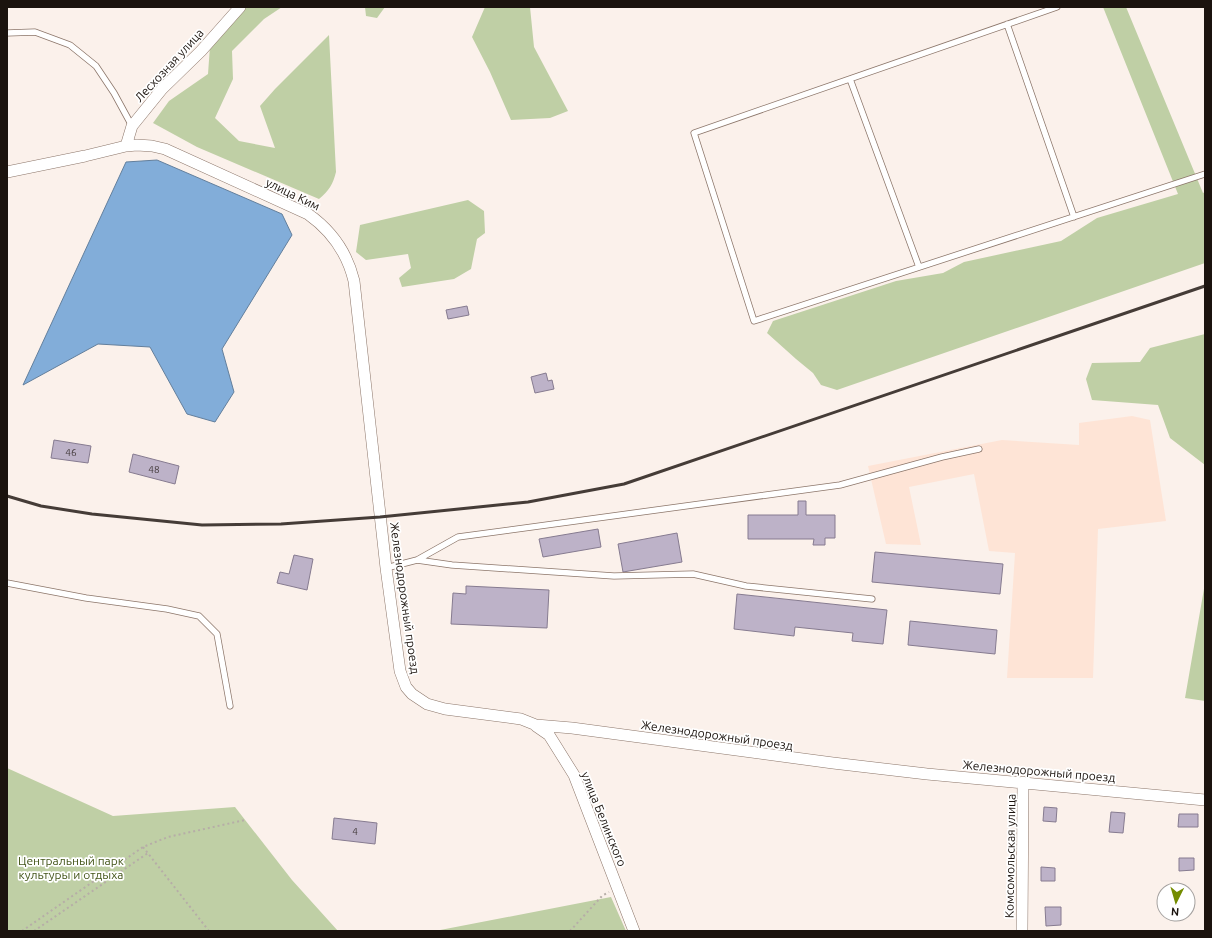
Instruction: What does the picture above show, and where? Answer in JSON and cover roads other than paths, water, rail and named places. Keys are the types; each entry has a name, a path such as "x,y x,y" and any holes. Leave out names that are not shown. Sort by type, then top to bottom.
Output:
{"street":[{"name":"Лесхозная улица","path":"126,146 132,126 162,89 201,51 240,7"},
{"name":"улица Ким","path":"7,172 126,146 144,145 165,149 301,211 320,223 339,245 351,267 354,281 380,517"},
{"name":"Железнодорожный проезд","path":"380,517 400,671 406,686 412,694 427,704 445,709 521,719 536,726 572,728 833,763 927,774 1205,800"},
{"name":"улица Белинского","path":"536,726 550,735 574,776 634,931"},
{"name":"Комсомольская улица","path":"1022,931 1024,782"}],"lane":[{"path":"1057,7 694,133 754,321 1205,174"},
{"path":"1007,24 1074,217"},
{"path":"7,33 35,32 70,45 96,66 114,93 132,126"},
{"path":"850,79 919,267"},
{"path":"386,568 417,560 458,537 840,486 934,459 978,449"},
{"path":"417,560 452,565 614,576 693,574 746,586 872,598"},
{"path":"7,583 86,598 167,609 199,616 217,634 230,706"}],"water":[{"path":"157,160 282,214 292,235 222,349 234,392 215,422 187,414 150,347 98,344 23,385 126,162"}],"railway":[{"path":"7,496 41,506 92,514 202,525 281,524 380,517 528,502 624,484 1205,286"}],"park label":[{"name":"Центральный парк культуры и отдыха","path":"71,867"}]}
